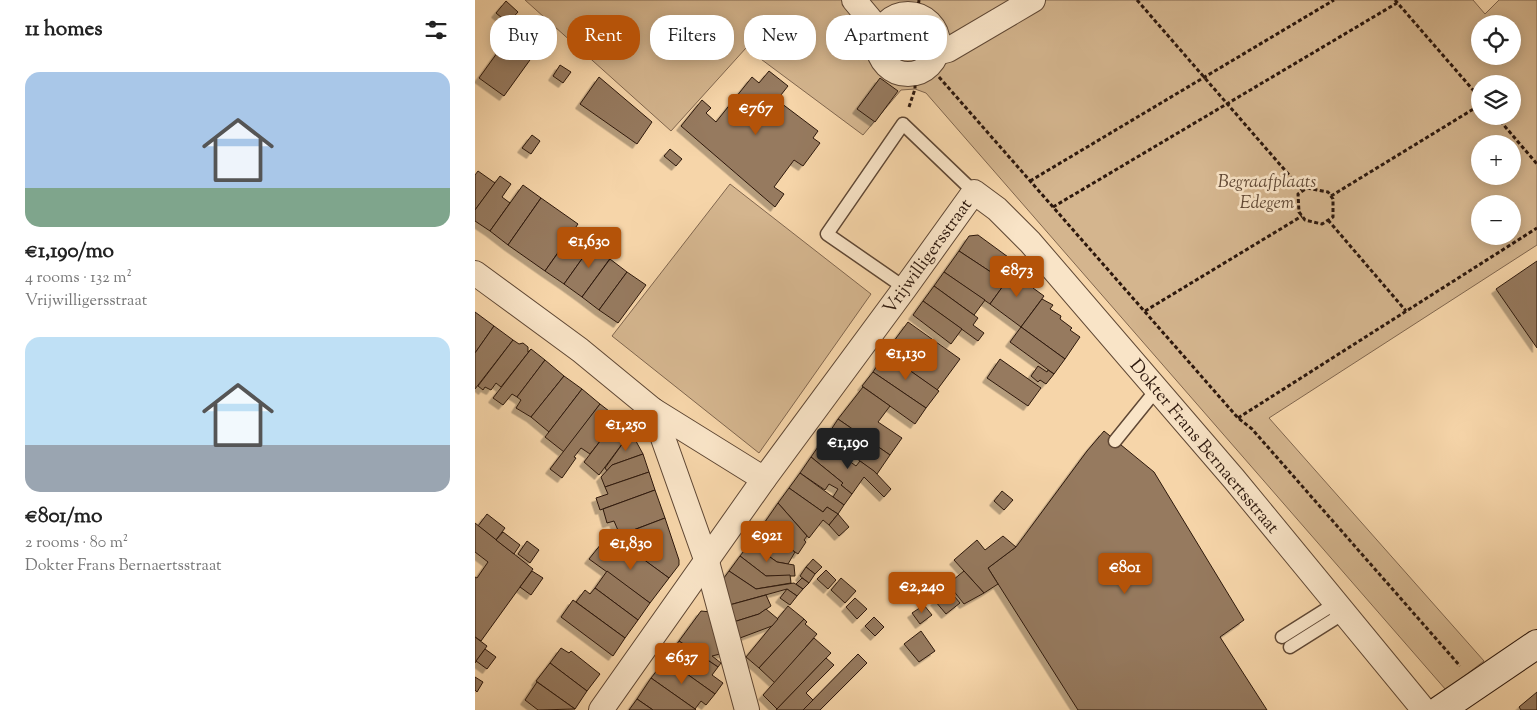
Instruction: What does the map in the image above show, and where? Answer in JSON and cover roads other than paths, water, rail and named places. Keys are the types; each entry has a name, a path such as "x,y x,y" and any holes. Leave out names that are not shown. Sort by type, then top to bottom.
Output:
{"street":[{"path":"854,0 867,15"},
{"path":"882,60 896,72 905,74 927,64 1033,0"},
{"path":"900,15 918,8 935,33 938,43 927,64"},
{"name":"Vrijwilligersstraat","path":"601,710 763,480 974,192"},
{"name":"Dokter Frans Bernaertsstraat","path":"974,192 997,209 1030,242 1234,479 1424,710"},
{"path":"475,273 580,350 653,410 763,480"},
{"path":"653,410 707,562 747,710"},
{"path":"1440,710 1537,644"}],"lane":[{"path":"905,288 827,234 903,124 974,192"},
{"path":"1115,441 1157,389"},
{"path":"1286,642 1340,608"}],"park label":[{"name":"Begraafplaats Edegem","path":"1267,191"}]}
